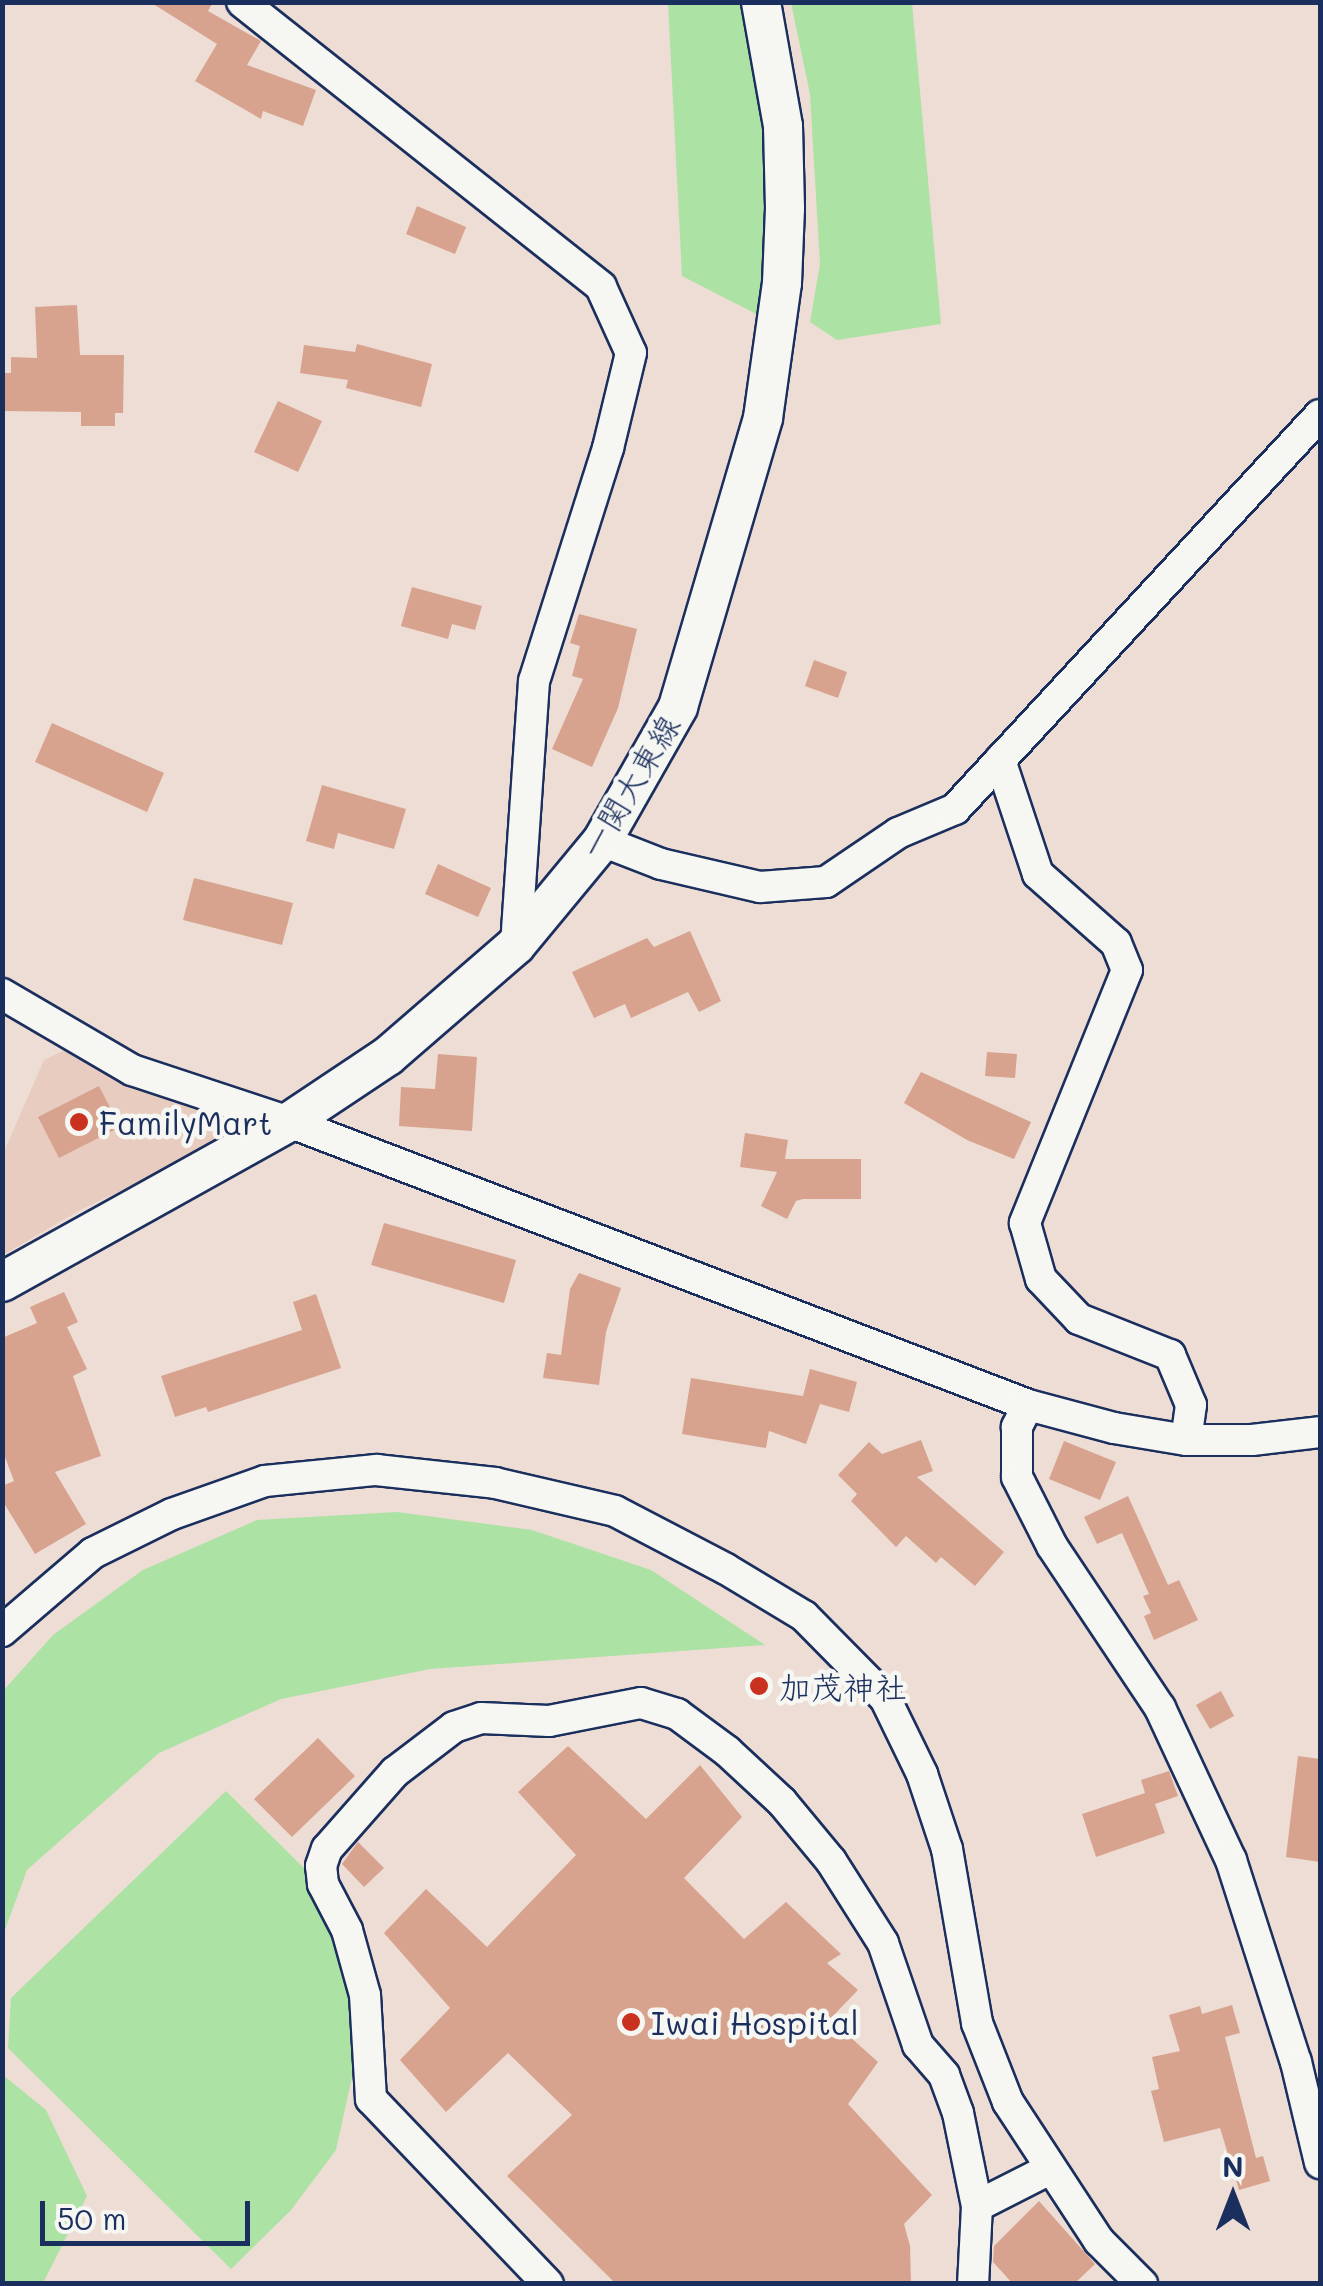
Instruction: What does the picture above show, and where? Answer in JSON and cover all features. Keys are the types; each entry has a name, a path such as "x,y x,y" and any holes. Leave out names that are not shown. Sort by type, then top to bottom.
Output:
{"main road":[{"name":"一関大東線","path":"2,1282 288,1122 388,1056 516,945 602,841 678,707 763,418 782,283 785,208 784,126 762,2"}],"street":[{"path":"242,2 601,287 631,353 608,448 534,681 516,945"},
{"path":"602,841 661,864 760,887 826,882 898,833 955,809 1320,415"},
{"path":"1000,760 1038,874 1116,943 1126,970 1024,1223 1041,1280 1079,1319 1170,1355 1191,1405 1186,1440"},
{"path":"2,994 132,1070 288,1122 1028,1405 1114,1428 1186,1440 1252,1440 1320,1432"},
{"path":"1028,1405 1017,1428 1017,1477 1052,1546 1160,1708 1231,1860 1296,2062 1320,2163"},
{"path":"2,1632 93,1553 172,1514 265,1481 376,1470 494,1483 615,1511 804,1616 885,1698 922,1774 947,1848 977,2023 1008,2102 1099,2241 1142,2284"},
{"path":"548,2284 371,2099 365,1995 346,1930 323,1884 321,1866 327,1848 395,1772 427,1744 481,1718 549,1721 625,1703 661,1708 727,1751 782,1802 831,1861 883,1943 918,2046 944,2075 958,2113 977,2206 973,2284"},
{"path":"977,2206 1050,2170"}],"shaded area":[{"path":"63,1051 215,1116 215,1146 82,1209 3,1255 3,1154 44,1060"}],"green space":[{"path":"668,3 742,3 770,92 766,319 682,276"},
{"path":"791,3 912,3 941,324 837,340 810,322 820,264 810,94"},
{"path":"397,1512 532,1530 651,1570 765,1645 430,1669 281,1699 159,1753 27,1870 3,1935 3,1691 53,1635 143,1570 257,1520"},
{"path":"226,1791 310,1874 345,1971 355,2063 336,2150 291,2210 231,2269 8,2048 11,1998"},
{"path":"3,2075 46,2110 87,2196 43,2283 3,2283"}],"building":[{"path":"150,2 213,2 208,11 261,41 247,65 316,90 303,126 263,111 261,119 195,81 217,44"},
{"path":"417,206 466,227 455,254 406,234"},
{"path":"77,305 80,355 124,355 123,413 115,413 115,426 81,426 81,412 2,411 2,373 11,373 11,357 37,358 35,307"},
{"path":"357,344 432,364 421,407 346,388 348,380 300,373 304,345 355,352"},
{"path":"278,401 322,421 298,472 254,452"},
{"path":"412,587 482,606 475,630 452,624 448,639 401,626"},
{"path":"579,614 637,629 618,708 592,767 552,749 583,679 572,676 580,646 570,643"},
{"path":"814,660 847,672 838,698 805,686"},
{"path":"52,723 164,773 147,812 35,762"},
{"path":"322,785 406,809 394,849 338,833 334,849 306,841"},
{"path":"438,864 491,888 478,917 425,894"},
{"path":"194,878 293,903 282,945 183,920"},
{"path":"690,931 721,1001 699,1012 688,992 631,1018 625,1004 594,1018 572,972 647,938 654,947"},
{"path":"987,1052 1017,1054 1015,1078 985,1076"},
{"path":"438,1054 477,1057 472,1131 399,1126 401,1087 435,1089"},
{"path":"921,1072 1031,1122 1014,1159 967,1140 904,1103"},
{"name":"FamilyMart","path":"99,1086 120,1127 59,1158 38,1117"},
{"path":"745,1133 788,1140 785,1159 861,1159 861,1199 803,1199 796,1201 787,1219 761,1206 777,1172 740,1167"},
{"path":"384,1223 516,1260 504,1303 371,1265"},
{"path":"579,1273 621,1288 606,1332 599,1385 543,1378 547,1353 561,1355 570,1289"},
{"path":"64,1292 78,1322 67,1327 87,1369 73,1376 101,1456 55,1472 86,1524 35,1554 2,1500 2,1486 14,1481 2,1449 2,1338 37,1323 30,1307"},
{"path":"316,1294 341,1368 208,1412 206,1407 175,1417 161,1376 302,1330 293,1302"},
{"path":"810,1369 857,1382 849,1412 820,1404 806,1444 769,1431 766,1448 682,1434 691,1378 803,1396"},
{"path":"921,1440 933,1471 917,1477 1004,1552 975,1586 941,1557 936,1563 906,1536 896,1547 851,1501 857,1494 838,1475 869,1442 882,1454"},
{"path":"1064,1441 1116,1462 1100,1500 1049,1479"},
{"path":"1128,1496 1168,1585 1179,1580 1198,1620 1154,1640 1144,1616 1151,1613 1143,1596 1149,1594 1122,1533 1097,1544 1084,1517"},
{"path":"1221,1691 1234,1716 1210,1729 1196,1705"},
{"path":"318,1738 355,1776 292,1837 254,1799"},
{"name":"Iwai Hospital","path":"568,1746 646,1819 700,1765 742,1817 684,1878 744,1939 786,1902 841,1954 827,1963 858,1990 830,2019 878,2062 848,2104 932,2195 904,2224 910,2246 911,2284 616,2284 507,2176 572,2115 508,2053 446,2112 400,2060 450,2008 384,1933 426,1889 487,1947 576,1855 518,1792"},
{"path":"1298,1756 1320,1759 1320,1862 1286,1857"},
{"path":"1169,1771 1178,1796 1155,1804 1165,1833 1096,1857 1082,1814 1145,1793 1141,1780"},
{"path":"358,1842 384,1868 364,1887 342,1864"},
{"path":"1232,2005 1240,2033 1225,2037 1256,2158 1263,2156 1270,2181 1239,2190 1220,2128 1164,2142 1151,2091 1159,2089 1152,2057 1180,2051 1169,2015 1200,2006 1202,2014"},
{"path":"1039,2201 1095,2264 1074,2284 1013,2284 993,2262 994,2246"}],"place":[{"name":"FamilyMart","path":"79,1122"},
{"name":"加茂神社","path":"759,1686"},
{"name":"Iwai Hospital","path":"631,2022"}]}
